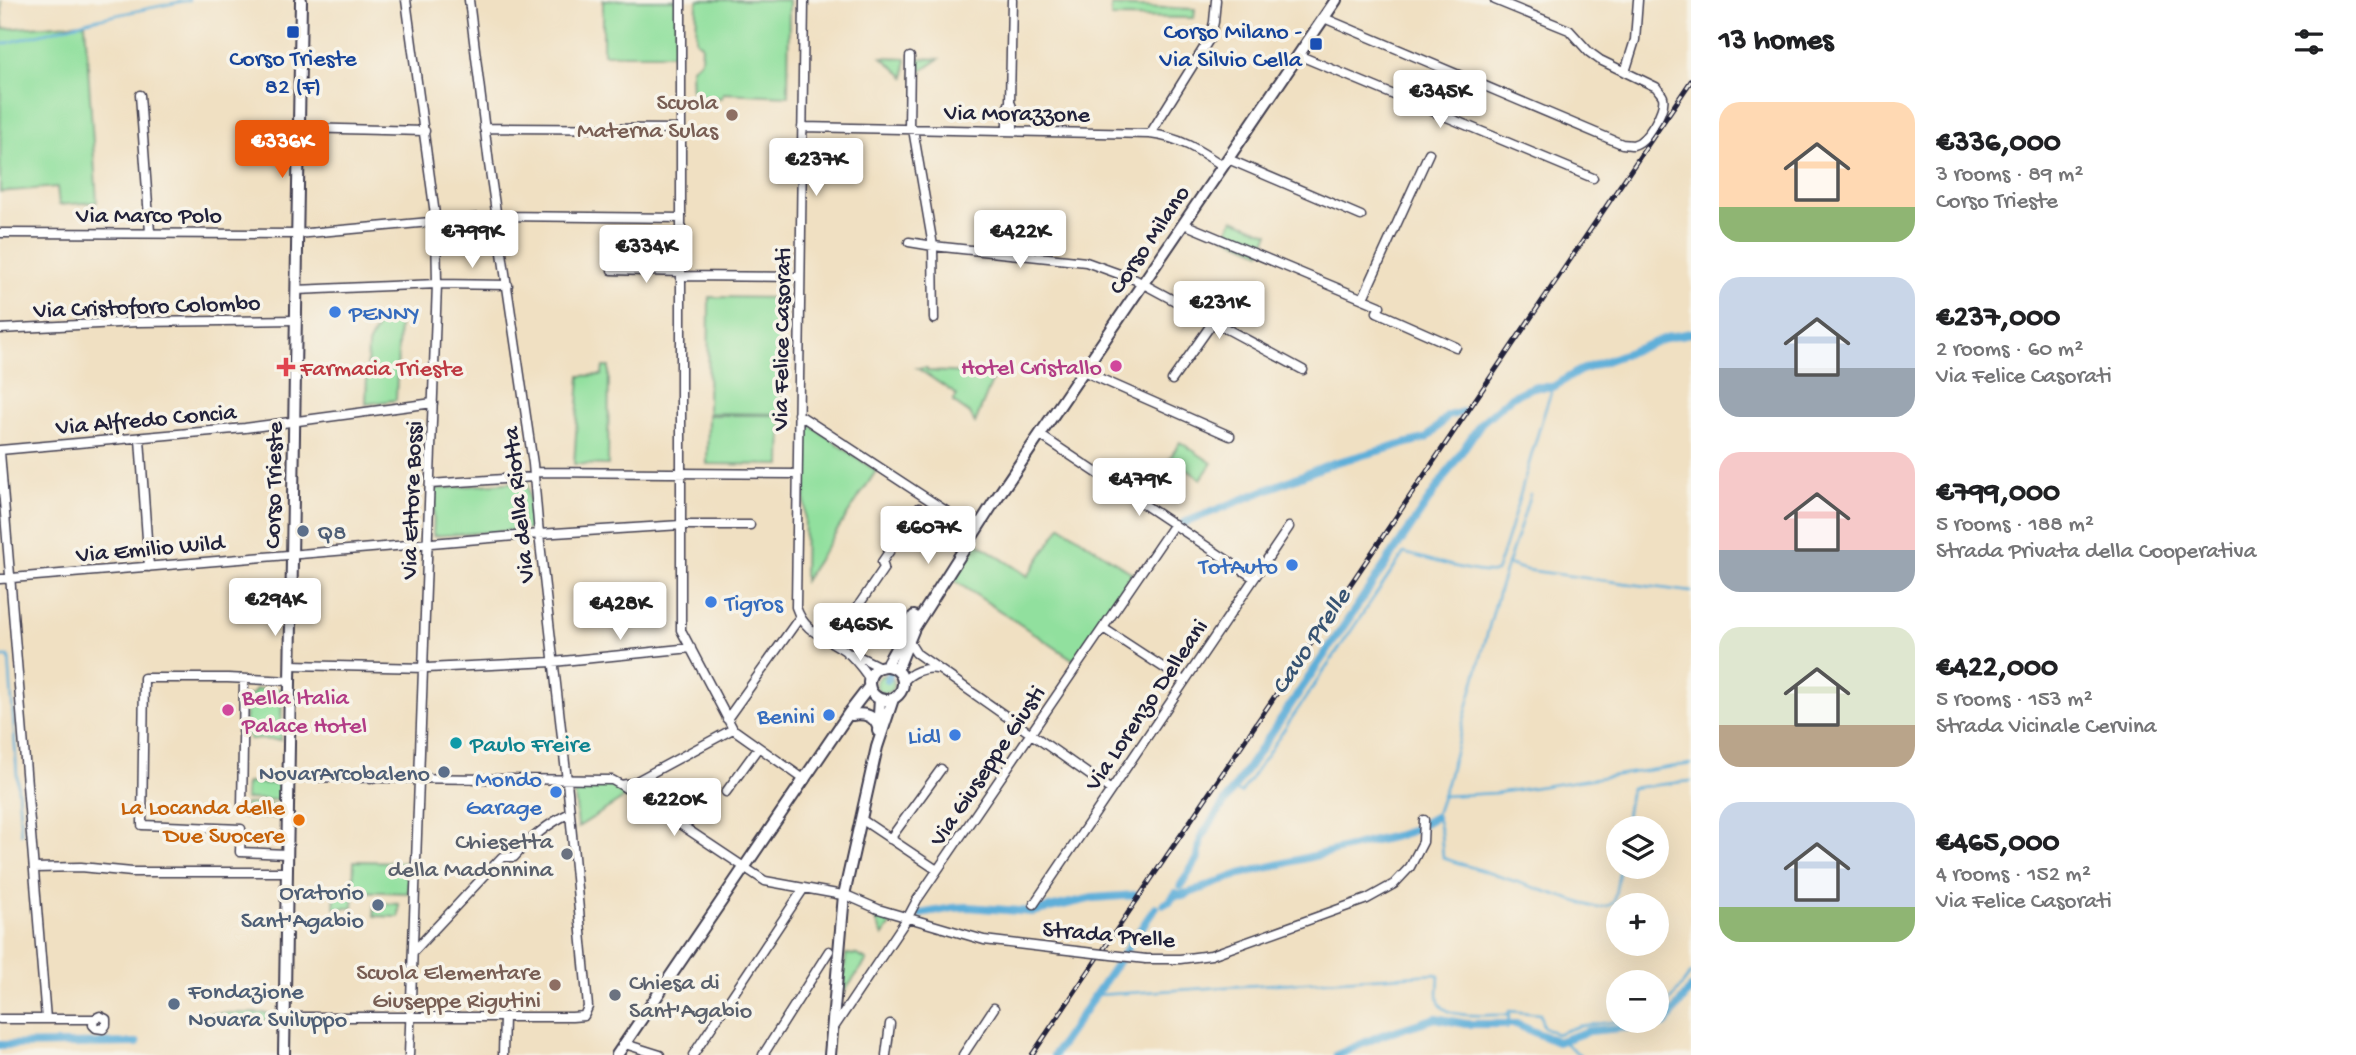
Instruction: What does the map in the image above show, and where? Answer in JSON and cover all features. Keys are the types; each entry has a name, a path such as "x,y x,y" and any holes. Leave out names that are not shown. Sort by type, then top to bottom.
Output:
{"main road":[{"name":"Corso Trieste","path":"284,1055 301,0"},
{"name":"Corso Milano","path":"898,654 909,642 914,628 994,502 1336,0"},
{"name":"Corso Milano","path":"898,654 907,626 972,528 994,502"},
{"path":"914,628 974,530 972,528"},
{"path":"617,1055 860,699 874,671 898,654"},
{"path":"881,705 894,699 901,691 898,654"},
{"path":"883,666 900,674"},
{"path":"830,1055 844,895 877,747 881,705 869,683"},
{"path":"841,727 871,700 881,705"},
{"path":"877,747 881,705"},
{"path":"852,715 868,715 875,719 878,727"}],"street":[{"name":"Via Ettore Bossi","path":"406,0 436,222 437,284 410,1055"},
{"name":"Via della Riotta","path":"469,0 484,128 534,475 568,781 588,1007 584,1016 503,1017"},
{"path":"681,0 681,630 733,729 805,780"},
{"name":"Via Felice Casorati","path":"800,617 796,607 796,588 804,0"},
{"path":"1010,131 1007,109 1010,102 1012,0"},
{"path":"1150,134 1210,38 1216,0"},
{"path":"1324,18 1622,144 1642,142 1654,126 1663,106 1662,95 1656,88 1612,68 1589,52 1569,30 1495,0"},
{"path":"1625,72 1635,40 1638,0"},
{"path":"1298,55 1593,178"},
{"path":"910,57 911,129 933,246 934,319"},
{"path":"140,96 150,232"},
{"name":"Via Morazzone","path":"802,127 1168,136 1361,216"},
{"path":"299,128 425,131"},
{"path":"484,128 681,129"},
{"path":"1363,299 1429,153"},
{"name":"Via Marco Polo","path":"0,233 297,234 497,216 681,218"},
{"path":"1184,224 1380,306 1377,312 1456,347"},
{"path":"909,242 1086,262 1143,284 1303,369"},
{"path":"612,270 800,277"},
{"path":"296,290 437,284 508,285"},
{"name":"Via Cristoforo Colombo","path":"0,329 137,322 296,320"},
{"path":"1172,380 1213,322"},
{"path":"1083,371 1230,436"},
{"name":"Via Alfredo Concia","path":"0,451 294,422 433,403"},
{"path":"798,414 972,528"},
{"path":"1040,435 1254,578"},
{"path":"140,439 149,567"},
{"path":"0,451 46,1019"},
{"path":"430,484 534,475 797,474"},
{"path":"833,643 884,568 882,562 919,508"},
{"name":"Via Giuseppe Giusti","path":"832,1030 937,870 1174,524"},
{"name":"Via Emilio Wild","path":"0,579 539,534 681,525 750,526"},
{"name":"Via Lorenzo Delleani","path":"1034,904 1289,527"},
{"path":"800,617 803,625 833,643 863,667 869,683"},
{"path":"727,719 800,617"},
{"path":"1103,628 1184,681"},
{"path":"909,642 916,653 1111,790"},
{"path":"290,665 422,667 553,662 691,648"},
{"path":"847,653 883,666"},
{"path":"900,674 938,669"},
{"path":"287,854 240,852 241,829 142,825 144,678 290,681"},
{"path":"242,809 244,680"},
{"path":"289,777 612,780 621,785 633,783 733,729"},
{"path":"726,792 758,748"},
{"path":"890,839 941,769"},
{"name":"Strada Prelle","path":"621,785 765,881 844,895 878,909 984,940 1146,959 1212,955 1367,899 1394,884 1410,867 1423,842 1424,822"},
{"path":"413,952 502,858 514,857 533,836 570,813"},
{"path":"861,819 937,870"},
{"path":"34,868 81,867 132,872 287,872"},
{"path":"693,1055 804,888"},
{"path":"763,1055 829,951"},
{"path":"963,1055 995,1008"},
{"path":"285,1017 503,1017 503,1055"},
{"path":"0,1019 94,1019"},
{"path":"886,1055 890,1024"},
{"path":"625,1044 660,1055"}],"green space":[{"path":"1,0 3,29 85,23 97,202 59,205 57,187 0,192"},
{"path":"603,0 677,0 676,54 603,54"},
{"path":"699,0 789,0 788,96 723,93 722,98 692,96 691,69 701,60 702,45 696,40"},
{"path":"1111,6 1195,9 1194,18 1111,17"},
{"path":"882,57 906,58 905,77"},
{"path":"914,58 939,59 913,77"},
{"path":"1233,219 1269,233 1261,252 1225,236"},
{"path":"709,297 782,298 781,414 708,413"},
{"path":"399,322 396,400 366,404 368,345 378,325"},
{"path":"603,367 609,367 608,465 574,464 580,376 602,375"},
{"path":"917,368 927,368 927,371 995,374 975,423 970,414 953,402 957,395"},
{"path":"708,415 782,415 781,465 707,464"},
{"path":"809,424 876,471 804,581 806,425"},
{"path":"1180,442 1212,463 1201,479 1170,458"},
{"path":"527,481 533,529 433,536 435,489"},
{"path":"1061,526 1132,573 1074,660 952,579 976,542 1028,576"},
{"path":"885,675 891,678 894,684 891,690 885,693 879,690 876,684 879,678"},
{"path":"256,689 282,689 281,740 249,739 249,735 244,734 247,695 252,695"},
{"path":"246,783 279,784 279,800 245,799"},
{"path":"574,785 610,785 627,796 578,827"},
{"path":"245,804 277,804 275,818 243,818"},
{"path":"354,861 409,862 408,893 354,891 353,908 334,908 335,891 353,891"},
{"path":"375,903 399,904 399,917 374,916"},
{"path":"875,913 894,920 883,936 874,917"},
{"path":"846,954 867,960 842,995"},
{"path":"205,1013 268,1013 268,1020 211,1020"}],"waterway":[{"path":"0,45 92,20 189,0"},
{"name":"Cavo Prelle","path":"1181,885 1198,858 1201,837 1481,423 1511,397 1523,391 1533,387 1553,387 1579,371 1669,337 1691,333"},
{"path":"1233,790 1241,793 1404,553 1464,569 1496,572 1553,387"},
{"path":"1184,523 1333,463 1427,438 1448,416 1462,412"},
{"path":"1530,494 1499,590 1435,817 1441,833 1443,858 1597,908 1610,905 1614,901 1618,879"},
{"path":"1507,564 1526,570 1691,592"},
{"path":"0,657 9,657 21,834"},
{"path":"887,680 895,662"},
{"path":"1442,796 1496,793 1691,764"},
{"path":"1626,816 1631,788 1691,781"},
{"path":"1179,894 1189,893 1240,874 1395,836 1435,817"},
{"name":"Cavo Prelle","path":"1164,904 1176,893"},
{"path":"1172,898 1186,898 1189,893"},
{"path":"920,914 968,907 1032,912 1093,898 1135,895"},
{"name":"Cavo Prelle","path":"1054,1055 1155,908"},
{"path":"1669,1003 1691,973"},
{"path":"1095,995 1436,974 1439,976 1439,1001 1445,1009 1461,1014 1509,1016 1507,1029"},
{"path":"1337,1055 1382,1035 1436,1018 1466,1024 1516,1024 1557,1042 1589,1031 1662,1024 1666,1023 1691,988"},
{"path":"1509,1016 1509,1011 1540,1014 1543,1026 1556,1034 1579,1026 1606,1023"},
{"path":"1562,1041 1580,1055"},
{"path":"0,1045 137,1043"}],"railway":[{"path":"1032,1055 1691,81"}],"place":[{"name":"Corso Trieste 82 (F)","path":"293,32"},
{"name":"Corso Milano - Via Silvio Cella","path":"1316,44"},
{"name":"Scuola Materna Sulas","path":"732,115"},
{"name":"PENNY","path":"335,312"},
{"name":"Hotel Cristallo","path":"1116,366"},
{"name":"Farmacia Trieste","path":"286,367"},
{"name":"Q8","path":"303,531"},
{"name":"TotAuto","path":"1292,565"},
{"name":"Tigros","path":"711,602"},
{"name":"Bella Italia Palace Hotel","path":"228,710"},
{"name":"Benini","path":"829,715"},
{"name":"Lidl","path":"955,735"},
{"name":"Paulo Freire","path":"456,743"},
{"name":"NovarArcobaleno","path":"444,772"},
{"name":"Mondo Garage","path":"556,792"},
{"name":"La Locanda delle Due Suocere","path":"299,820"},
{"name":"Chiesetta della Madonnina","path":"567,854"},
{"name":"Oratorio Sant'Agabio","path":"378,905"},
{"name":"Scuola Elementare Giuseppe Rigutini","path":"555,985"},
{"name":"Chiesa di Sant'Agabio","path":"615,995"},
{"name":"Fondazione Novara Sviluppo","path":"174,1004"}]}
